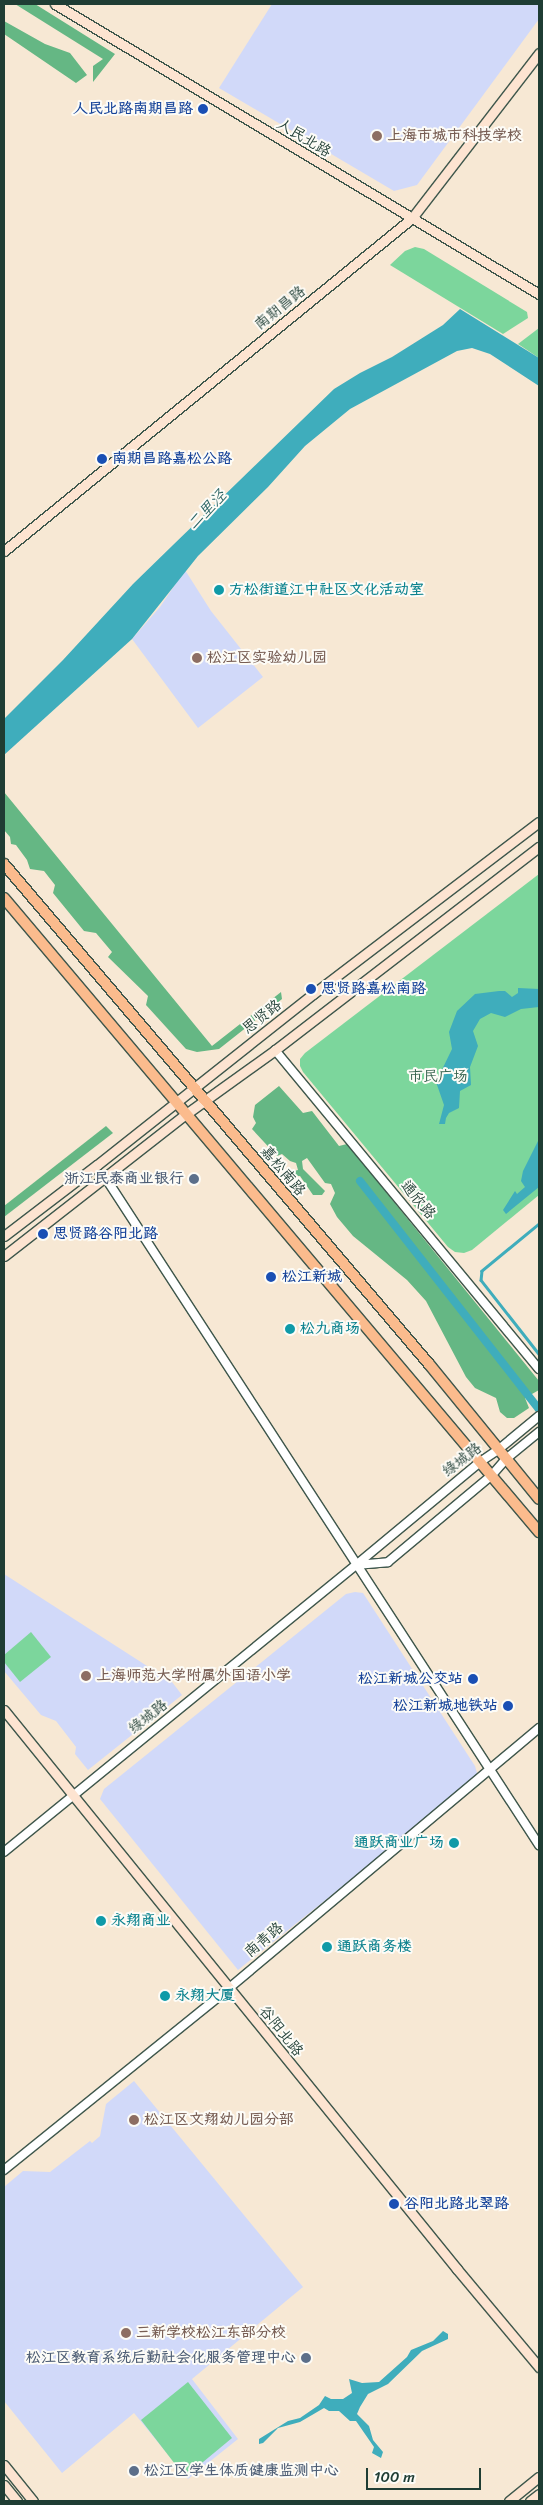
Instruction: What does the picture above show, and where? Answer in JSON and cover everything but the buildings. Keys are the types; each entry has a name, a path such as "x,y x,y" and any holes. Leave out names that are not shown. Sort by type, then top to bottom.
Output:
{"main road":[{"name":"人民北路","path":"55,4 539,294"},
{"name":"南期昌路","path":"4,551 412,218 539,52"},
{"name":"思贤路","path":"4,1236 321,988 539,822"},
{"path":"4,1256 186,1114 275,1050 539,847"},
{"name":"嘉松南路","path":"4,864 539,1498"},
{"path":"4,898 539,1532"},
{"name":"谷阳北路","path":"4,1710 228,1989 457,2269 539,2366"},
{"path":"4,2465 33,2501"},
{"path":"509,2501 539,2477"},
{"path":"4,2485 17,2501"},
{"path":"530,2501 539,2494"}],"street":[{"name":"通欣路","path":"275,1050 539,1369"},
{"path":"105,1177 539,1845"},
{"name":"绿城路","path":"4,1852 480,1462 539,1416"},
{"name":"绿城路","path":"356,1565 388,1562 492,1475 506,1459 538,1432"},
{"name":"南青路","path":"4,2170 228,1989 539,1728"}],"shaded area":[{"name":"上海市城市科技学校","path":"272,4 539,4 539,19 417,185 394,191 219,88"},
{"name":"松江区实验幼儿园","path":"185,570 211,611 263,677 198,728 132,639 160,607"},
{"name":"上海师范大学附属外国语小学","path":"4,1574 172,1682 182,1695 88,1770 75,1754 76,1747 56,1721 41,1715 4,1671"},
{"path":"363,1593 475,1766 477,1773 473,1782 238,1970 100,1799 104,1789 346,1594"},
{"name":"三新学校松江东部分校","path":"134,2081 303,2287 192,2379 238,2439 188,2479 134,2413 62,2473 4,2401 4,2187 23,2171 50,2172 90,2141 92,2143 100,2136 106,2104"}],"green space":[{"path":"15,4 35,4 115,54 93,82 93,66 103,59"},
{"path":"4,21 45,44 70,53 87,75 76,83 4,34"},
{"path":"415,247 424,249 527,312 528,318 503,334 390,265 405,251"},
{"path":"539,328 539,358 518,344"},
{"path":"4,792 212,1046 281,992 282,999 219,1049 197,1052 186,1049 146,1005 148,996 108,957 112,952 96,933 84,931 53,893 55,885 44,871 30,869 27,860 16,845 11,844 10,837 4,830"},
{"name":"市民广场","path":"539,874 539,1195 472,1250 464,1253 455,1252 448,1247 303,1072 300,1066 300,1059 305,1053"},
{"path":"279,1086 303,1113 312,1111 339,1146 347,1144 539,1381 539,1390 525,1398 529,1408 514,1418 507,1418 500,1412 496,1398 475,1388 466,1377 426,1301 407,1280 353,1236 337,1217 330,1204 335,1193 331,1184 325,1183 307,1158 302,1161 303,1169 325,1191 322,1195 313,1195 300,1176 295,1176 290,1172 298,1170 296,1163 290,1161 282,1154 277,1156 252,1129 256,1123 253,1117 255,1105"},
{"path":"106,1126 113,1133 4,1217 4,1206"},
{"path":"31,1632 51,1657 20,1682 4,1662 4,1655"},
{"path":"188,2382 232,2438 185,2477 141,2420"}],"water":[{"path":"460,309 539,358 539,386 490,354 472,348 457,351 350,409 305,446 268,487 198,556 132,639 4,755 4,719 63,660 133,584 334,389 392,357 443,325"},
{"path":"518,988 539,989 539,1007 521,1009 505,1017 491,1013 480,1019 473,1031 478,1046 470,1067 471,1085 460,1091 459,1108 449,1113 445,1124 439,1124 444,1105 436,1082 452,1049 449,1032 457,1011 475,994 505,991 512,997 518,993"},
{"path":"539,1139 539,1187 506,1214 503,1210 515,1191 517,1194 525,1187 521,1181 523,1171"},
{"path":"443,2331 448,2334 448,2339 422,2351 388,2384 368,2394 360,2407 357,2414 369,2426 373,2440 383,2452 381,2458 372,2453 374,2447 356,2421 350,2421 339,2411 329,2411 324,2408 300,2422 278,2428 263,2443 259,2444 259,2439 288,2421 300,2418 319,2405 325,2396 331,2399 343,2399 352,2393 349,2379 362,2383 379,2382 407,2357 411,2350 433,2341"}],"waterway":[{"path":"360,1181 539,1409"},
{"path":"539,1224 482,1271 481,1280 539,1354"}],"place":[{"name":"人民北路南期昌路","path":"203,109"},
{"name":"上海市城市科技学校","path":"377,136"},
{"name":"南期昌路嘉松公路","path":"102,459"},
{"name":"方松街道江中社区文化活动室","path":"219,590"},
{"name":"松江区实验幼儿园","path":"197,658"},
{"name":"思贤路嘉松南路","path":"311,989"},
{"name":"浙江民泰商业银行","path":"194,1179"},
{"name":"思贤路谷阳北路","path":"43,1234"},
{"name":"松江新城","path":"271,1277"},
{"name":"松九商场","path":"290,1329"},
{"name":"上海师范大学附属外国语小学","path":"86,1676"},
{"name":"松江新城公交站","path":"473,1679"},
{"name":"松江新城地铁站","path":"508,1706"},
{"name":"通跃商业广场","path":"454,1843"},
{"name":"永翔商业","path":"101,1921"},
{"name":"通跃商务楼","path":"327,1947"},
{"name":"永翔大厦","path":"165,1996"},
{"name":"松江区文翔幼儿园分部","path":"134,2120"},
{"name":"谷阳北路北翠路","path":"394,2204"},
{"name":"三新学校松江东部分校","path":"126,2333"},
{"name":"松江区教育系统后勤社会化服务管理中心","path":"306,2358"},
{"name":"松江区学生体质健康监测中心","path":"134,2471"}],"water label":[{"name":"二里泾","path":"207,510"}]}
